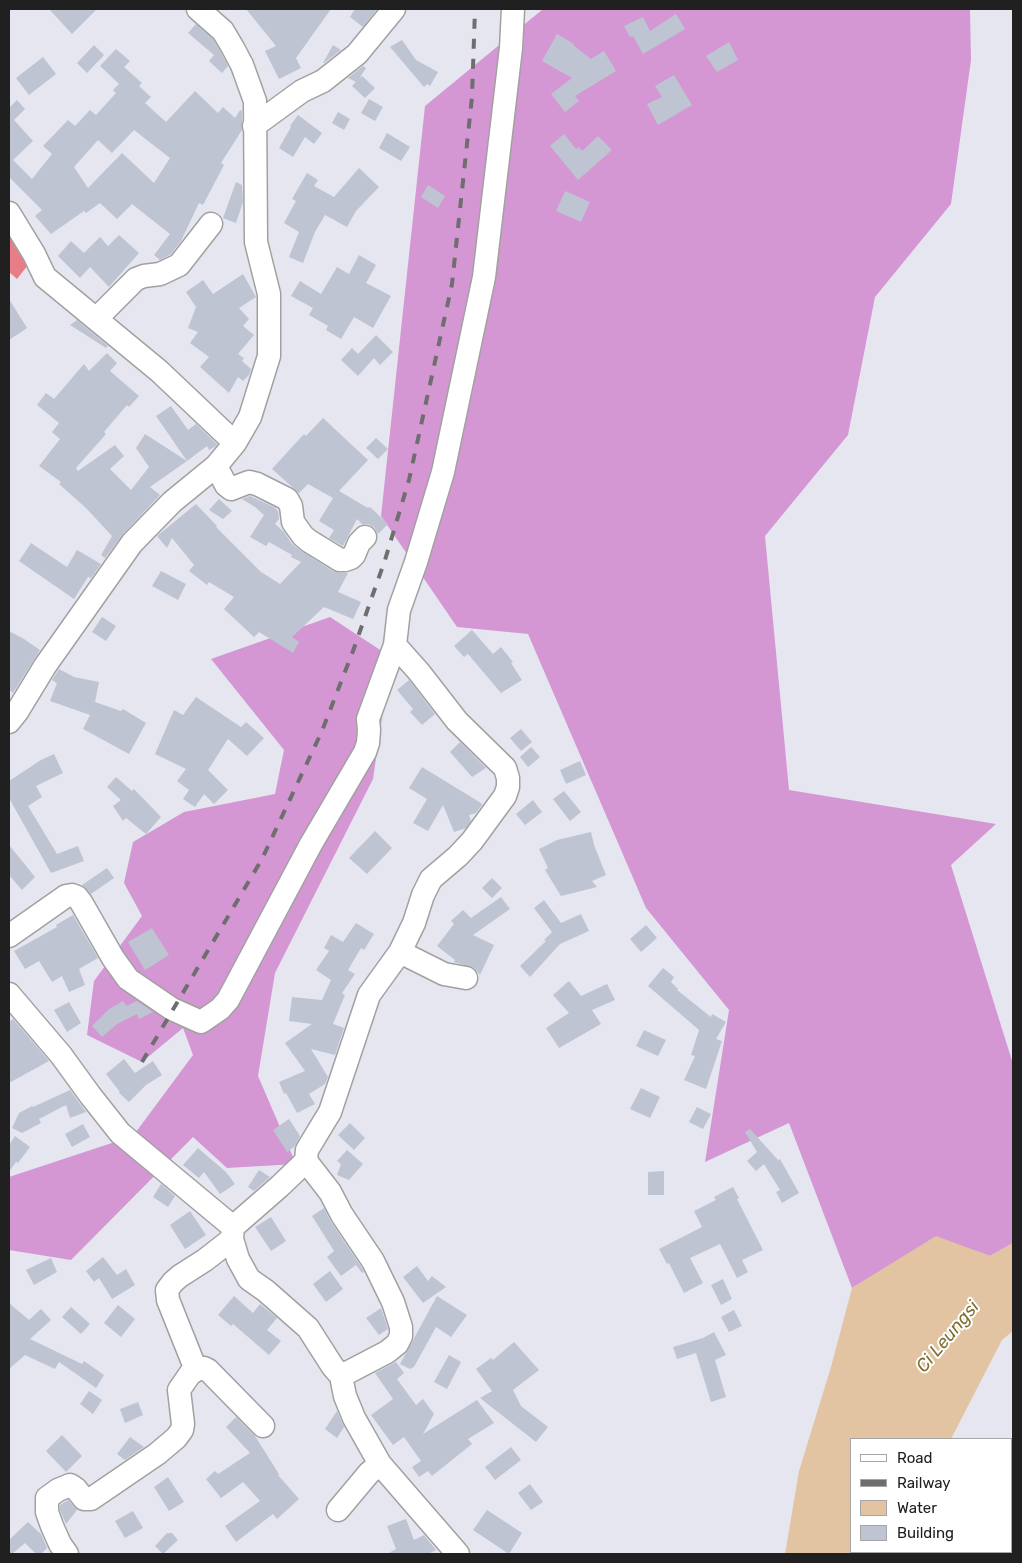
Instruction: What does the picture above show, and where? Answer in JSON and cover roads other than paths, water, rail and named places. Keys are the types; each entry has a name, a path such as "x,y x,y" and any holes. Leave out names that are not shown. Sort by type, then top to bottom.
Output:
{"street":[{"path":"9,722 18,712 45,666 132,543 172,502 216,466 235,443 250,417 269,356 269,294 256,242 255,101 242,65 223,32 198,9"},
{"path":"254,126 302,91 323,81 357,54 394,9"},
{"path":"9,936 66,896 72,895 77,897 113,958 128,979 172,1009 201,1022 220,1009 228,1000 310,844 364,752 368,743 368,719 395,645 399,610 416,562 443,472 484,276 511,48 513,9"},
{"path":"9,212 45,276 76,304 97,318 159,371 235,443"},
{"path":"97,318 136,279 160,274 178,266 212,224"},
{"path":"216,466 226,485 231,489 249,482 287,499 291,506 293,522 303,536 340,560 351,558 358,543 365,537"},
{"path":"196,1370 168,1300 168,1290 180,1276 205,1260 306,1160 307,1150 330,1112 370,996 400,952 414,923 423,895 431,879 472,841 505,796 508,778 504,768 457,721 419,672 395,645"},
{"path":"400,952 438,972 466,978"},
{"path":"9,994 61,1055 120,1133 208,1205 233,1233 241,1266 249,1279 266,1291 308,1328 341,1376 354,1418 380,1464 458,1554"},
{"path":"306,1160 330,1192 342,1215 373,1261 393,1302 402,1326 401,1336 397,1344 387,1352 341,1376"},
{"path":"67,1554 60,1544 47,1512 47,1498 58,1490 70,1485 84,1499 91,1499 104,1492 157,1454 176,1438 182,1430 183,1424 179,1390 190,1374 196,1370 204,1368 208,1370 263,1426"},
{"path":"338,1510 369,1473 380,1464"}],"water":[{"name":"Ci Leungsi","path":"936,1236 990,1256 1013,1243 1013,1331 1002,1340 952,1438 850,1438 850,1553 919,1554 785,1554 799,1471 831,1367 852,1288"}],"railway":[{"path":"142,1062 262,859 322,731 385,560 409,480 452,284 472,97 475,9"}]}
